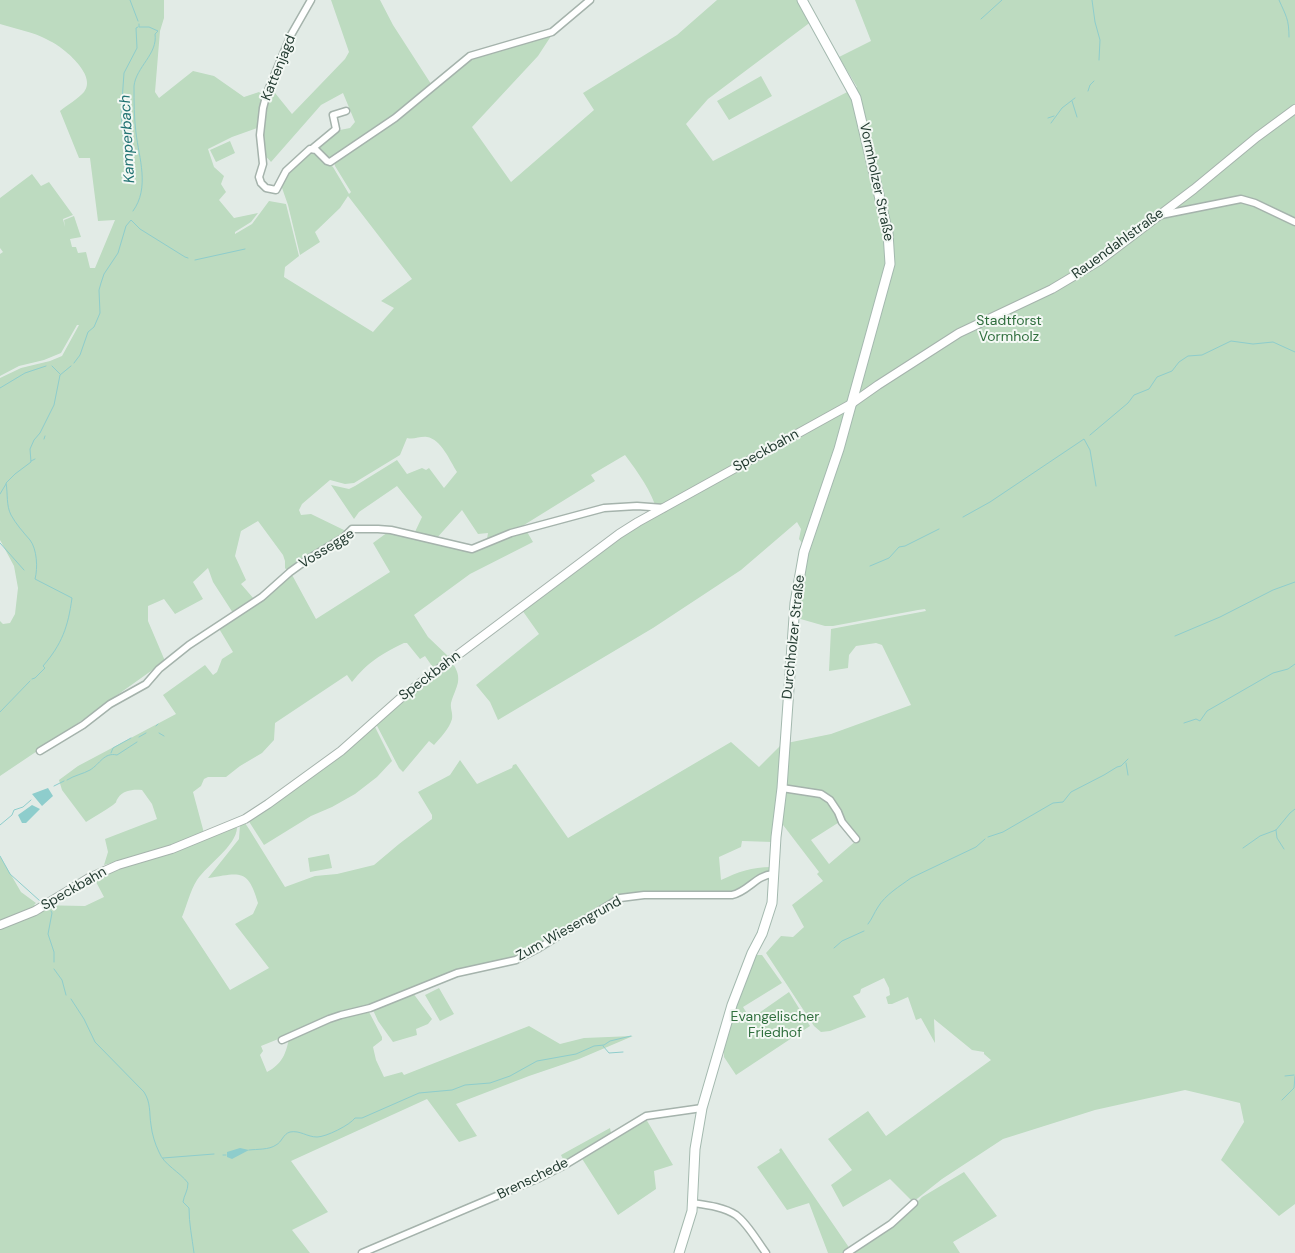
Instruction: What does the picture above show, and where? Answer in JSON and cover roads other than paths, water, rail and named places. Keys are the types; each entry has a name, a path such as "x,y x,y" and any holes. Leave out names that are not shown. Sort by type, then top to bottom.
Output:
{"main road":[{"name":"Vormholzer Straße","path":"802,0 856,98 890,242 890,264 851,404"},
{"name":"Durchholzer Straße","path":"679,1253 690,1221 693,1203 695,1149 702,1108 732,1005 770,914 782,788 794,603 807,540 839,449 851,404"}],"street":[{"name":"Kattenjagd","path":"311,0 291,35 283,58 267,92 260,135 262,164 259,177 261,183 266,188 276,190 289,168 313,148"},
{"path":"346,111 333,114 336,129 313,148 330,162 395,118 470,56 552,32 590,0"},
{"name":"Rauendahlstraße","path":"851,404 959,333 1052,289 1106,256 1295,109"},
{"path":"1158,216 1240,199 1255,202 1295,222"},
{"name":"Speckbahn","path":"0,925 36,911 89,878 118,864 172,849 238,822 268,804 341,751 389,707 460,652 619,534 851,404"},
{"name":"Vossegge","path":"40,752 110,704 146,684 159,669 189,645 262,597 290,572 344,537 352,529 391,530 472,549 511,534 604,508 629,506 664,508"},
{"path":"782,788 821,794 830,800 842,822 856,839"},
{"name":"Zum Wiesengrund","path":"282,1040 329,1019 370,1008 457,973 516,960 620,898 644,895 736,895 755,880 767,874 773,874"},
{"name":"Brenschede","path":"362,1253 539,1178 565,1165 646,1116 702,1108"},
{"path":"693,1203 716,1207 735,1215 743,1222 766,1253"},
{"path":"847,1253 891,1224 914,1203"}],"water":[{"path":"48,788 53,796 42,806 32,794"},
{"path":"32,805 40,809 26,823 22,823 18,815"},
{"path":"240,1148 249,1150 232,1159 227,1157 227,1152"}],"waterway":[{"name":"Kamperbach","path":"130,0 138,21"},
{"path":"981,19 1002,0"},
{"path":"1092,0 1100,40 1099,60"},
{"path":"1279,0 1288,22 1289,37"},
{"name":"Kamperbach","path":"133,211 141,193 142,183 135,127 134,86 153,48 155,34 158,31 149,27 139,27 139,24"},
{"path":"127,168 121,115 124,73 137,48 136,28 138,27"},
{"path":"1088,91 1094,81"},
{"path":"1051,123 1062,108 1075,98"},
{"path":"1072,101 1077,117"},
{"path":"1048,118 1054,116"},
{"name":"Kamperbach","path":"74,363 80,355 88,332 94,327 100,313 99,290 101,283 104,274 118,253 126,226 131,220 140,229 188,258"},
{"path":"195,260 245,249"},
{"path":"1090,435 1128,403 1134,395 1149,389 1157,377 1172,371 1179,362 1188,356 1202,355 1231,341 1253,344 1273,342 1295,352"},
{"path":"0,388 25,373 46,366"},
{"path":"52,366 60,374"},
{"name":"Kamperbach","path":"32,679 45,668 43,666 63,635 72,598 35,579 37,564 34,548 9,511 6,483 31,462 30,449 54,405 60,375 71,366"},
{"path":"963,517 990,502 1084,439 1090,450 1096,486"},
{"name":"Kamperbach","path":"31,461 35,459"},
{"name":"Kamperbach","path":"0,494 6,484"},
{"path":"870,566 889,558 899,547 905,546 939,529"},
{"path":"0,543 24,570"},
{"path":"1175,636 1220,617 1273,590 1295,582"},
{"path":"1184,723 1196,719 1200,721 1207,711 1273,673 1288,669 1295,664"},
{"name":"Kamperbach","path":"0,712 30,681"},
{"path":"139,737 146,733"},
{"path":"159,733 164,736"},
{"path":"111,753 113,748 131,738"},
{"path":"67,780 90,770 105,757 117,755 137,742"},
{"path":"988,837 1003,832 1053,803 1063,802 1071,792 1121,766 1128,759"},
{"path":"1126,763 1128,775"},
{"path":"54,786 64,781"},
{"path":"0,825 12,815 14,810 23,807 31,800"},
{"path":"1243,848 1260,836 1276,830 1295,809"},
{"path":"1276,830 1277,838 1284,849"},
{"path":"868,924 881,903 911,878 976,847 985,839"},
{"name":"Kamperbach","path":"0,856 10,874 40,901"},
{"name":"Kamperbach","path":"51,911 48,934 54,952 54,962"},
{"path":"834,948 842,941 864,931"},
{"name":"Kamperbach","path":"54,969 62,980 66,995"},
{"name":"Kamperbach","path":"71,999 84,1019 95,1042 146,1096 149,1104 152,1132 161,1157 188,1183 183,1202 189,1208 194,1253"},
{"path":"249,1150 273,1147 290,1132 313,1137 326,1135 343,1127 355,1118 362,1118 419,1093 452,1090 465,1085 490,1083 510,1076 537,1061 576,1054 594,1046 604,1045 610,1041 631,1036"},
{"path":"603,1046 609,1053 623,1052"},
{"path":"1285,1076 1294,1075"},
{"path":"1282,1100 1294,1088 1295,1076"},
{"path":"163,1158 214,1154"}],"park label":[{"name":"Stadtforst Vormholz","path":"1009,330"},
{"name":"Evangelischer Friedhof","path":"775,1026"}]}
